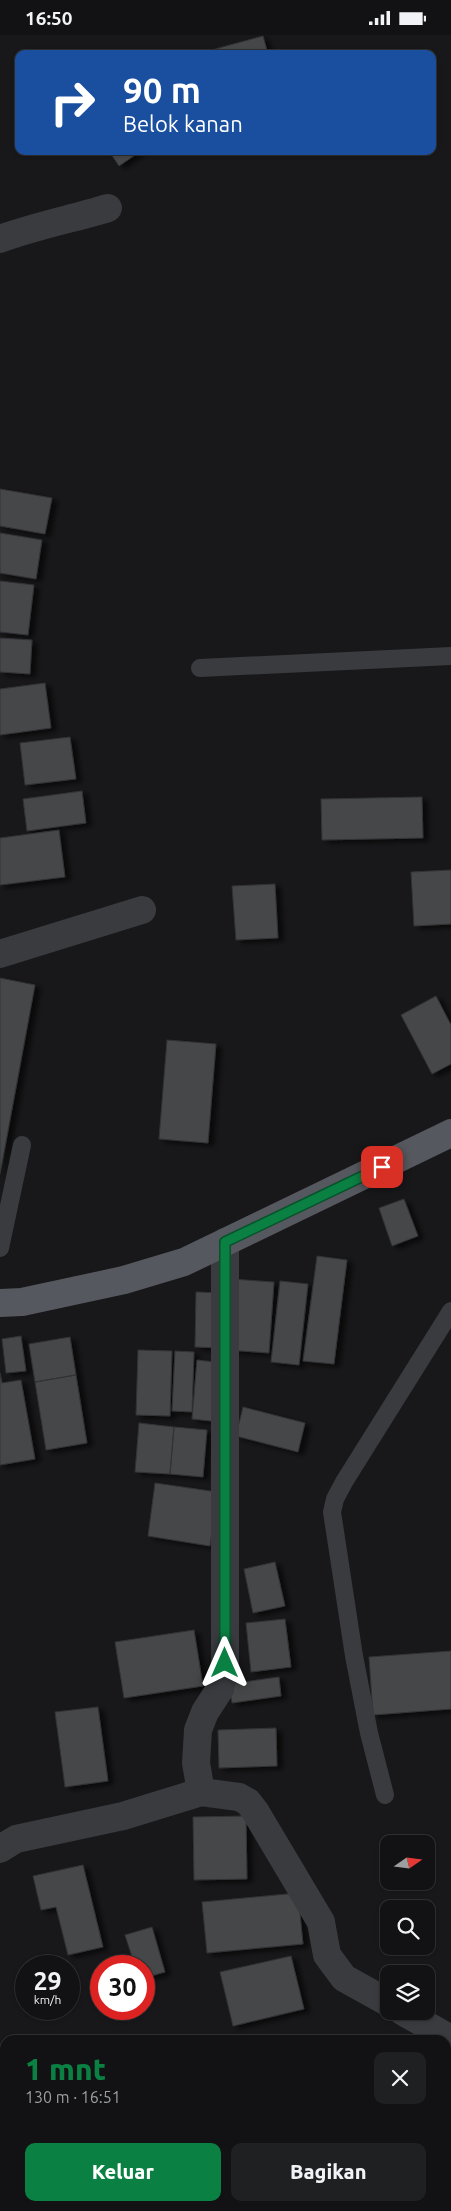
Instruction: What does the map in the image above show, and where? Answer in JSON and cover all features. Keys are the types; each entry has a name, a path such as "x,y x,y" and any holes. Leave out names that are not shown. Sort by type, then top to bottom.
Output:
{"main road":[{"path":"0,1303 22,1302 124,1280 184,1262 451,1133"}],"street":[{"path":"0,239 32,227 108,208"},
{"path":"0,954 142,910"},
{"path":"200,1792 196,1763 198,1730 205,1711 220,1689 225,1663 225,1242"},
{"path":"5,1839 123,1816 200,1792 239,1797 248,1802 321,1922 327,1955 344,1978 380,1998"},
{"path":"418,2020 444,2035"}],"lane":[{"path":"200,668 451,655"},
{"path":"0,1248 22,1145"},
{"path":"385,1795 361,1695 332,1512 335,1499 344,1482 451,1311"}],"building":[{"path":"263,36 267,50 212,50"},
{"path":"112,155 135,155 119,166"},
{"path":"0,489 52,498 45,534 0,526"},
{"path":"0,533 42,540 36,579 0,573"},
{"path":"0,581 34,585 28,635 0,632"},
{"path":"0,638 32,640 30,674 0,672"},
{"path":"45,683 51,728 0,735 0,689"},
{"path":"70,737 76,779 25,785 20,743"},
{"path":"82,791 86,823 27,831 23,799"},
{"path":"422,797 423,838 322,840 321,799"},
{"path":"59,830 65,877 0,885 0,838"},
{"path":"451,870 451,924 414,926 411,872"},
{"path":"275,884 278,938 236,940 232,886"},
{"path":"0,978 35,985 0,1174"},
{"path":"436,996 451,1025 451,1064 432,1074 401,1015"},
{"path":"167,1040 216,1044 208,1143 159,1139"},
{"path":"404,1199 418,1236 392,1246 379,1208"},
{"path":"317,1256 347,1260 334,1364 303,1361"},
{"path":"231,1279 274,1282 269,1353 227,1350"},
{"path":"280,1281 308,1284 299,1365 271,1362"},
{"path":"196,1292 223,1293 221,1348 195,1347"},
{"path":"21,1336 26,1371 6,1373 2,1339"},
{"path":"70,1337 76,1375 35,1382 29,1344"},
{"path":"138,1350 172,1351 170,1416 136,1415"},
{"path":"175,1351 194,1352 192,1412 172,1411"},
{"path":"197,1360 224,1363 220,1422 192,1419"},
{"path":"0,1373 2,1383 21,1380 35,1459 0,1465"},
{"path":"76,1375 87,1443 46,1450 35,1382"},
{"path":"243,1407 305,1423 298,1452 236,1436"},
{"path":"139,1423 174,1427 170,1474 135,1472"},
{"path":"174,1427 207,1430 203,1477 170,1474"},
{"path":"155,1483 217,1492 210,1546 148,1536"},
{"path":"275,1562 285,1606 253,1613 244,1569"},
{"path":"285,1619 291,1667 251,1672 246,1623"},
{"path":"194,1630 203,1686 124,1698 115,1642"},
{"path":"451,1651 451,1709 373,1715 369,1657"},
{"path":"279,1677 281,1696 232,1703 229,1684"},
{"path":"98,1707 108,1781 65,1787 55,1712"},
{"path":"276,1728 277,1766 219,1768 218,1730"},
{"path":"246,1816 247,1879 194,1880 193,1817"},
{"path":"83,1865 103,1947 68,1955 56,1907 41,1910 33,1876"},
{"path":"298,1893 303,1944 207,1953 202,1902"},
{"path":"152,1927 165,1972 155,1975 155,1955 131,1955 125,1935"},
{"path":"291,1956 304,2009 233,2026 220,1972"}],"route":[{"path":"225,1663 225,1242 382,1167"}]}
